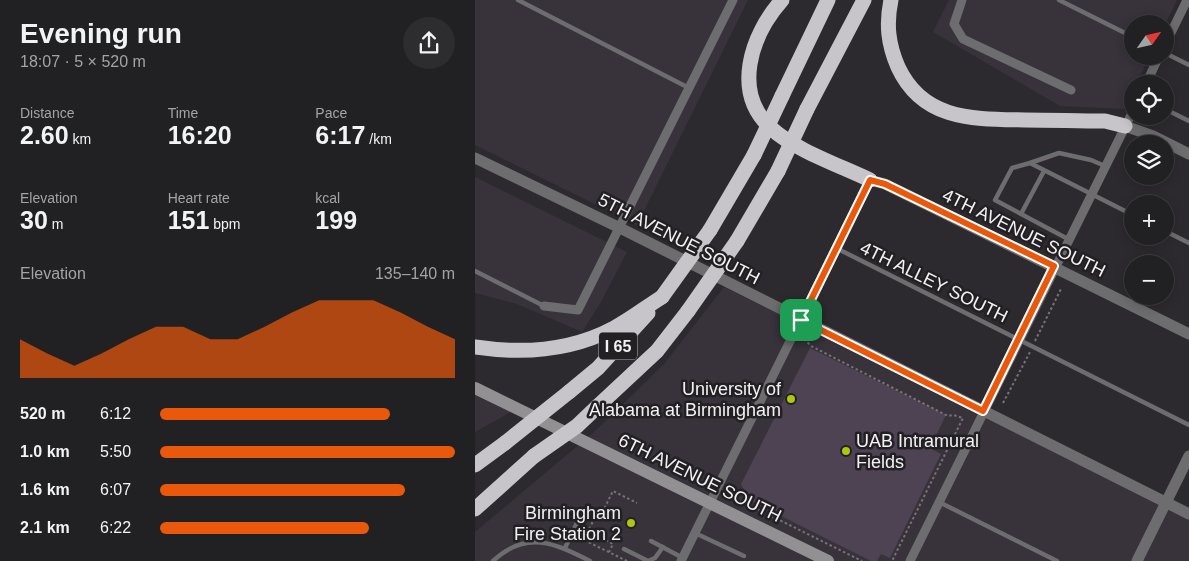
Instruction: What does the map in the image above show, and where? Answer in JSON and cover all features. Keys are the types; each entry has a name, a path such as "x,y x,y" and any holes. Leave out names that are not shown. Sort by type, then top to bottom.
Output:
{"highway":[{"path":"782,0 760,31 750,56 749,82 755,105 768,126 784,138 870,180"},
{"name":"I 65","path":"475,464 505,443 598,368 662,297 710,230 754,155 827,0"},
{"name":"I 65","path":"475,496 577,426 657,351 688,311 737,241 778,171 864,0"},
{"path":"891,0 887,24 894,58 908,84 916,94 937,109 967,118 1105,121 1125,126"},
{"path":"475,347 498,350 550,349 583,341 614,328 662,297"},
{"path":"475,509 534,456"}],"main road":[{"name":"6TH AVENUE SOUTH","path":"475,388 828,561"}],"street":[{"path":"544,306 579,310 733,0"},
{"path":"962,0 954,24 963,39 1071,90"},
{"path":"1174,27 1187,0"},
{"path":"910,561 1054,266 1125,126 1153,136 1189,154"},
{"name":"5TH AVENUE SOUTH","path":"475,158 620,228 1189,514"},
{"path":"682,559 693,533 870,180"},
{"name":"4TH AVENUE SOUTH","path":"870,180 885,184 1189,334"},
{"path":"1137,561 1189,456"}],"lane":[{"path":"518,0 689,88"},
{"path":"1059,0 1124,32"},
{"path":"1174,58 1189,65"},
{"path":"1174,114 1189,121"},
{"path":"1068,239 995,200 1012,168 1059,153 1091,160 1105,166"},
{"path":"1030,163 1124,210"},
{"path":"1021,214 1044,171"},
{"path":"1174,236 1189,243"},
{"name":"4TH ALLEY SOUTH","path":"836,248 921,293 1019,339 1189,424"},
{"path":"475,271 544,306"},
{"path":"939,502 1057,561"},
{"path":"565,548 583,510"},
{"path":"693,533 744,556"},
{"path":"493,561 504,551 531,541 558,545 590,561"},
{"path":"651,541 682,559"},
{"path":"625,549 648,560 655,558 663,548"}],"path":[{"path":"1003,403 1061,290"},
{"path":"804,339 811,346 948,416 953,415 963,418 892,561"},
{"path":"627,561 584,540 597,513 601,515 613,491 637,502"},
{"path":"731,496 862,561"},
{"path":"588,531 613,544 609,552"}],"shaded area":[{"path":"475,0 748,0 637,225 475,145"},
{"path":"949,0 1177,0 1170,15 1124,15 1124,65 1146,65 1140,75 1124,75 1124,109 1060,106 933,32"},
{"path":"475,177 627,252 601,302 582,332 517,304 475,293"},
{"name":"University of Alabama at Birmingham","path":"724,287 1189,514 1189,561 475,561 475,532 593,433 664,364"},
{"name":"UAB Intramural Fields","path":"810,348 946,415 930,448 941,454 890,558 881,554 877,561 871,561 749,500 741,484"},
{"path":"475,394 513,411 475,432"}],"place":[{"name":"University of Alabama at Birmingham","path":"791,399"},
{"name":"UAB Intramural Fields","path":"846,451"},
{"name":"Birmingham Fire Station 2","path":"631,523"}],"route":[{"path":"870,180 885,184 1054,266 983,411 801,320 870,180"}]}
